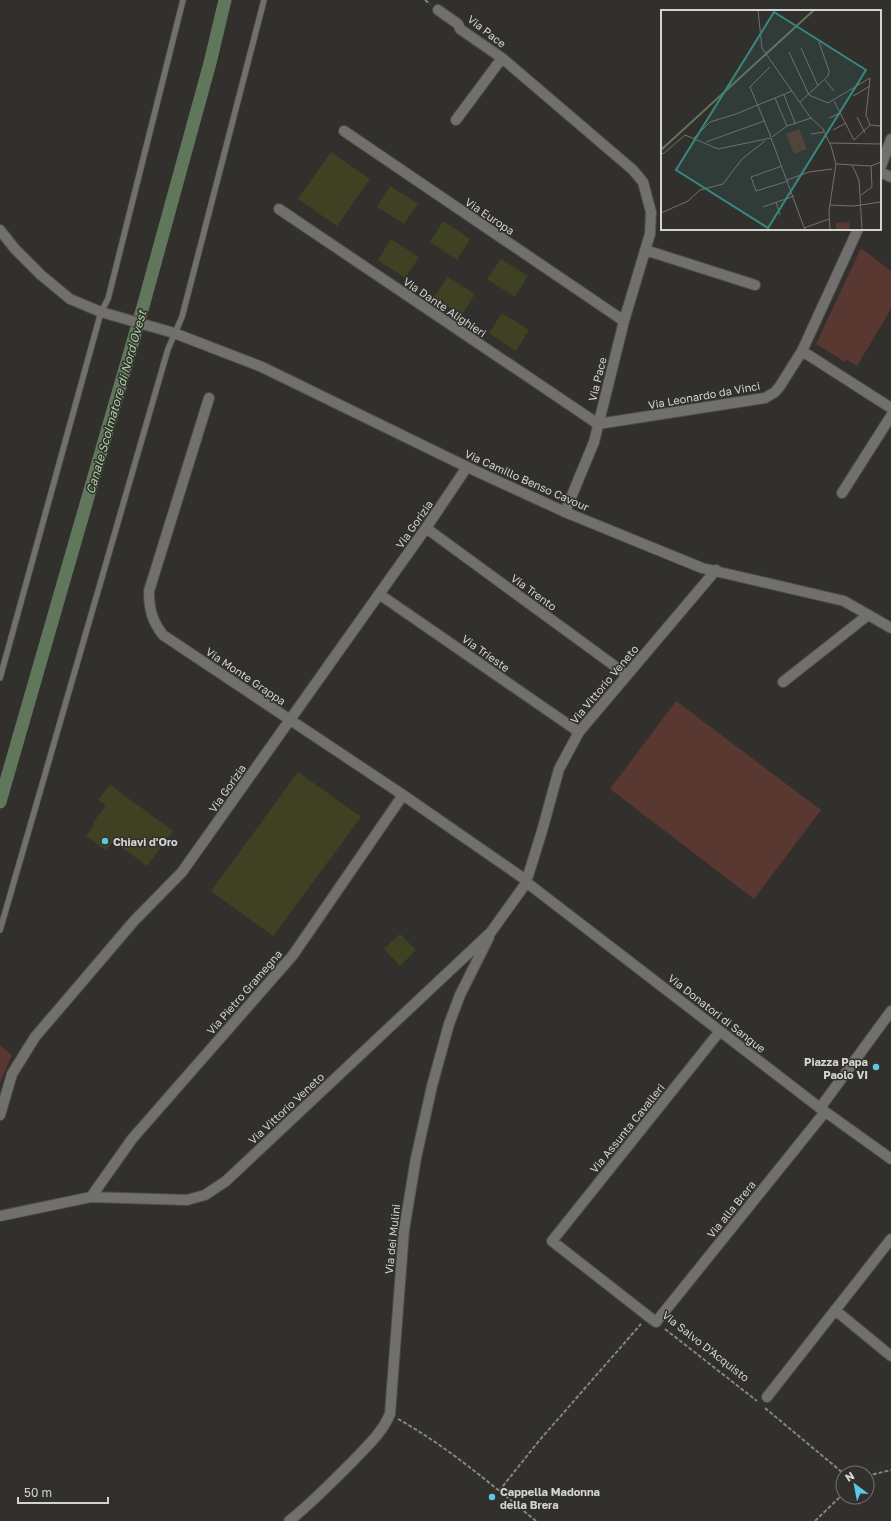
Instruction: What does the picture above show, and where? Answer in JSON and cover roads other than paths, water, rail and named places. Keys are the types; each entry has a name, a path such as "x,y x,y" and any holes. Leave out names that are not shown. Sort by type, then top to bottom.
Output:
{"street":[{"name":"Via Pace","path":"438,10 458,24 460,29 502,58 633,170 643,182 651,212 650,234 624,321 594,442 565,512"},
{"name":"Via Pace","path":"456,120 502,58"},
{"name":"Via Europa","path":"344,131 624,321"},
{"path":"881,166 891,139"},
{"path":"881,172 891,177"},
{"name":"Via Dante Alighieri","path":"279,209 598,424"},
{"name":"Via Camillo Benso Cavour","path":"0,230 41,275 70,299 106,313 186,337 262,367 468,467 565,512 702,568 716,570 844,601 891,628"},
{"name":"Via Leonardo da Vinci","path":"598,424 765,398 775,392 802,351 858,230"},
{"path":"645,250 755,285"},
{"path":"802,351 891,408"},
{"name":"Via Monte Grappa","path":"209,398 149,591 151,616 156,626 163,635 403,794 526,881"},
{"path":"842,493 891,416"},
{"name":"Via Gorizia","path":"0,1114 12,1074 35,1037 134,921 182,872 468,467"},
{"name":"Via Trento","path":"426,528 626,675"},
{"name":"Via Vittorio Veneto","path":"0,1216 91,1196 187,1200 205,1195 226,1181 491,932 526,881 542,831 559,769 578,732 716,570"},
{"name":"Via Trieste","path":"379,594 578,732"},
{"path":"783,682 868,615"},
{"name":"Via Pietro Gramegna","path":"91,1196 132,1139 293,955 403,794"},
{"name":"Via Donatori di Sangue","path":"526,881 822,1110 891,1159"},
{"name":"Via dei Mulini","path":"289,1521 341,1473 384,1427 390,1414 404,1230 416,1158 432,1086 449,1024 460,995 491,932"},
{"name":"Via alla Brera","path":"652,1319 822,1110 891,1011"},
{"name":"Via Assunta Cavalleri","path":"552,1241 720,1031"},
{"path":"767,1397 891,1239"},
{"name":"Via Salvo D'Acquisto","path":"552,1241 652,1319"},
{"path":"835,1310 891,1356"}],"lane":[{"path":"0,678 106,313 108,299 183,0"},
{"path":"0,930 169,331 182,317 264,0"}],"waterway":[{"name":"Canale Scolmatore di Nord Ovest","path":"0,802 144,303 210,63 225,0"}],"place":[{"name":"Chiavi d'Oro","path":"105,841"},
{"name":"Piazza Papa Paolo VI","path":"876,1067"},
{"name":"Cappella Madonna della Brera","path":"492,1497"}]}
